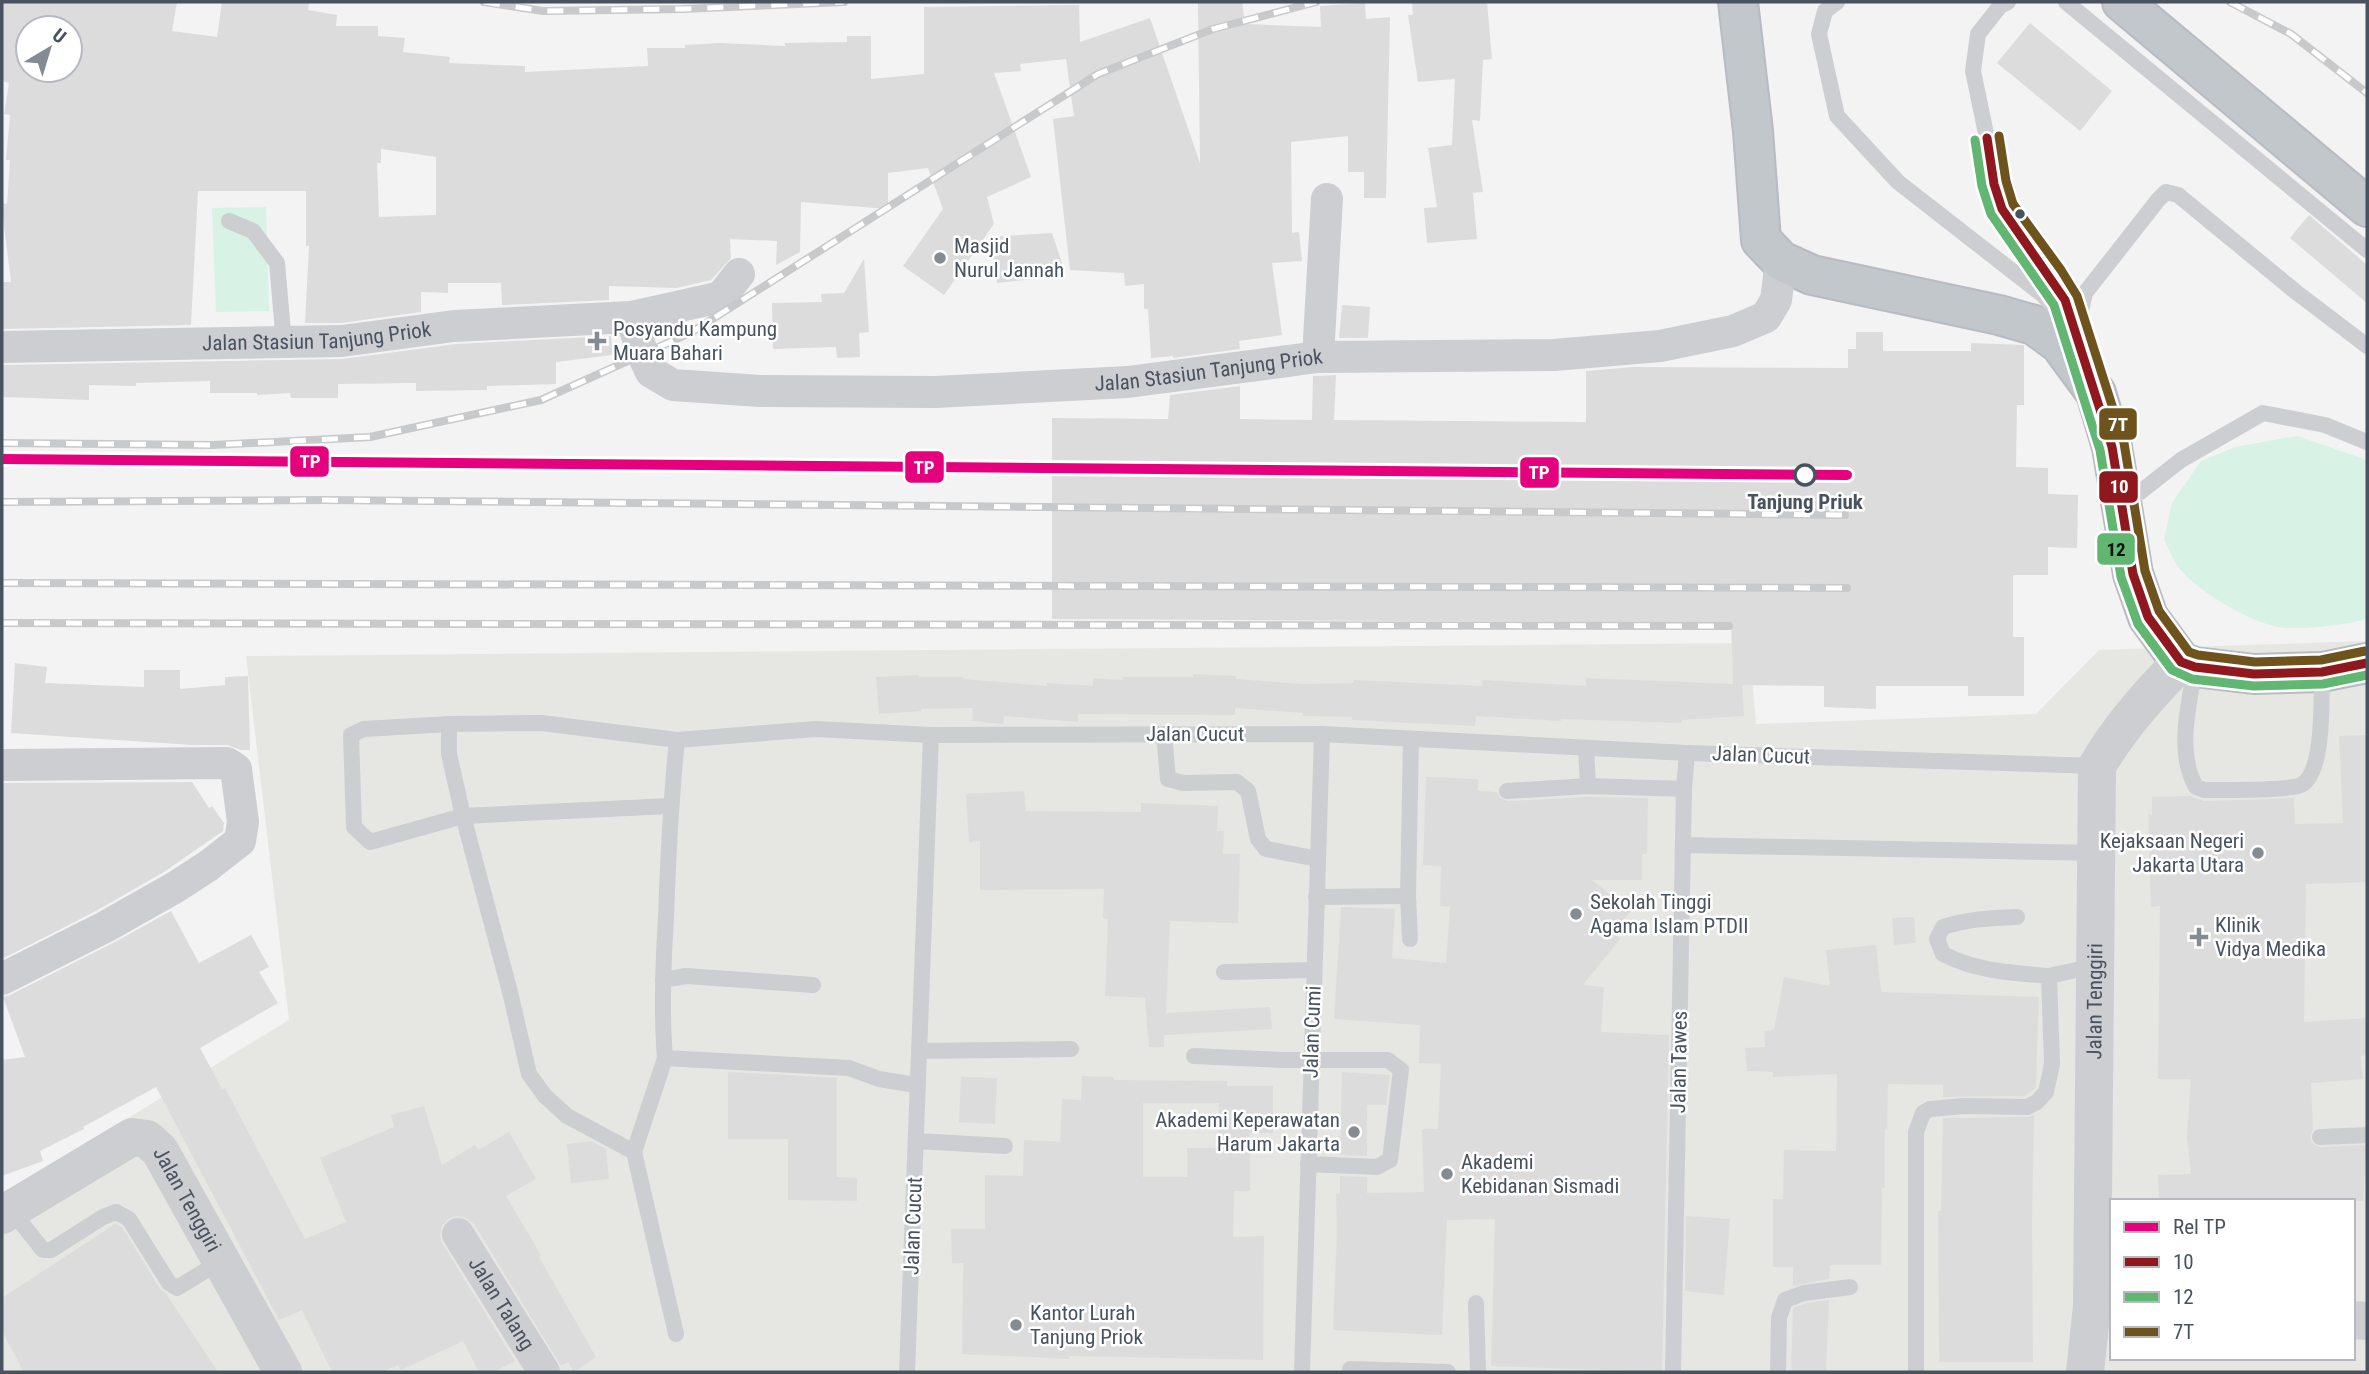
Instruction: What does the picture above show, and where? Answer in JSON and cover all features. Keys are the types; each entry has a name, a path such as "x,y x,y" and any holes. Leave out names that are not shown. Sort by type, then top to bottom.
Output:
{"highway":[{"path":"1738,2 1753,131 1761,240 1781,261 1812,275 1999,315 2034,326 2060,344 2096,393 2112,447 2133,574 2148,617 2188,665 2255,674 2322,672 2367,663"},
{"path":"2140,17 2367,207"}],"street":[{"path":"1318,356 1327,199"},
{"name":"Jalan Stasiun Tanjung Priok","path":"631,317 643,355 652,372 673,385 760,391 935,392 1128,383 1318,356 1554,355 1660,346 1733,331 1766,317 1776,300 1781,261"},
{"name":"Jalan Stasiun Tanjung Priok","path":"2,346 342,341 454,326 631,317 721,297 739,274"},
{"path":"2097,766 2158,685 2188,665"},
{"path":"2,765 227,763 236,769 243,822 240,841 208,866 105,927 2,979"},
{"name":"Jalan Tenggiri","path":"2085,1372 2102,1306 2095,966 2097,766"},
{"name":"Jalan Tenggiri","path":"6,1213 132,1137 147,1139 160,1151 283,1372"},
{"name":"Jalan Talang","path":"458,1234 544,1372"}],"lane":[{"path":"1838,2 1825,11 1819,34 1837,116 1898,182 2043,295 2076,333"},
{"path":"2008,2 2000,6 1978,34 1973,71 2001,206 2018,235 2058,286 2096,393"},
{"path":"2066,2 2367,250"},
{"path":"2140,17 2180,53 2190,89 2204,116"},
{"path":"2076,333 2085,293 2166,192 2178,195 2296,292 2367,346"},
{"path":"229,220 253,231 277,263 284,343"},
{"path":"2119,500 2139,493 2181,460 2263,413 2325,425 2367,442"},
{"path":"2188,665 2184,731 2191,779 2196,787 2204,790 2286,788 2300,786 2310,777 2320,738 2322,672"},
{"path":"670,806 463,816 370,842 354,827 351,735 364,729 449,724 542,723 677,740 816,729 930,734"},
{"path":"449,724 449,754 463,816 529,1074 545,1097 567,1116 634,1152"},
{"name":"Jalan Cucut","path":"907,1372 930,734 1322,734 1687,753 2097,766"},
{"path":"1164,734 1168,779 1183,783 1237,782 1248,791 1258,839 1266,849 1318,859"},
{"name":"Jalan Cumi","path":"1301,1372 1322,734"},
{"path":"1410,939 1408,896 1411,739"},
{"path":"676,1334 634,1152 665,1058 663,979 670,806 677,740"},
{"path":"1586,748 1588,786"},
{"name":"Jalan Tawes","path":"1673,1372 1684,789 1687,753"},
{"path":"1507,791 1588,786 1684,789"},
{"path":"1683,845 2096,853"},
{"path":"1317,897 1408,896"},
{"path":"2017,918 1973,919 1942,927 1937,939 1943,954 1959,962 1984,968 2049,976 2095,966"},
{"path":"1224,972 1314,970"},
{"path":"663,979 686,976 813,985"},
{"path":"1916,1372 1916,1132 1919,1120 1923,1113 1930,1109 1964,1106 2026,1107 2037,1102 2046,1092 2052,1064 2049,976"},
{"path":"919,1051 1071,1049"},
{"path":"1195,1056 1388,1060 1401,1070 1390,1160 1377,1167 1308,1164"},
{"path":"665,1058 849,1068 880,1079 916,1085"},
{"path":"2320,1137 2367,1135"},
{"path":"916,1141 1005,1146"},
{"path":"6,1213 43,1250 51,1250 103,1217 116,1212 129,1219 169,1283 177,1287 221,1261"},
{"path":"1779,1372 1779,1318 1785,1300 1804,1293 1850,1287"},
{"path":"1476,1303 1478,1372"},
{"path":"1350,1369 1448,1372"}],"shaded area":[{"path":"2367,641 2367,1372 2,1372 2,1195 289,1020 246,656 1749,643 1756,724 2036,714 2099,650"}],"green space":[{"path":"266,207 269,311 216,312 212,208"},
{"path":"2297,436 2367,460 2367,619 2296,628 2273,626 2259,621 2228,606 2199,587 2177,565 2164,539 2172,503 2201,461 2235,447"}],"building":[{"path":"2,2 177,2 172,31 217,37 222,2 309,2 308,10 337,15 336,26 378,26 378,36 405,38 403,52 450,57 449,63 525,66 525,72 648,66 647,48 685,48 685,45 720,43 785,46 785,43 847,42 847,36 871,36 871,79 924,74 924,7 1079,5 1080,42 1150,18 1200,163 1198,3 1242,2 1245,24 1321,27 1320,6 1365,3 1366,19 1390,17 1386,198 1364,198 1364,172 1348,172 1348,136 1291,142 1292,233 1299,232 1302,261 1272,263 1282,335 1239,341 1240,349 1173,358 1151,358 1148,309 1144,309 1144,284 1125,286 1124,273 1070,270 1053,119 1074,116 1066,59 1020,64 1021,71 994,73 1031,177 987,197 994,224 944,295 903,266 943,209 928,168 888,173 888,209 801,202 800,252 776,265 777,241 730,239 731,258 711,280 677,288 609,286 609,300 502,305 501,283 448,283 448,293 421,292 421,312 341,323 305,323 309,246 306,246 306,191 198,191 191,325 2,329 2,282 11,282 2,209 2,203 7,204 10,160 6,160 10,115 4,114 9,83 2,81","holes":["381,149 436,157 436,215 379,217 377,163 381,163"]},
{"path":"1412,2 1487,2 1492,59 1483,60 1480,121 1472,120 1483,192 1473,193 1477,239 1427,243 1424,208 1437,207 1428,148 1452,145 1455,79 1418,82 1408,15 1413,15"},
{"path":"2030,23 2112,91 2080,131 1997,63"},
{"path":"2309,215 2367,265 2367,303 2290,238"},
{"path":"1052,233 1064,269 1051,268 1051,277 997,283 991,237"},
{"path":"864,259 869,332 859,333 860,357 837,358 836,347 773,349 772,303 822,302 821,294 844,293"},
{"path":"1342,305 1370,307 1368,338 1339,338"},
{"path":"1856,332 1883,332 1883,351 1971,351 1971,343 2024,345 2024,405 2017,405 2016,467 2048,468 2048,494 2078,495 2077,548 2048,547 2048,575 2013,575 2013,637 2024,637 2024,696 1968,696 1968,686 1876,686 1876,709 1824,707 1824,686 1742,685 1744,716 1682,720 1682,723 1561,721 1476,716 1475,726 1352,720 1352,717 1303,716 1303,713 1235,708 1235,715 1078,714 1078,722 1004,716 1003,724 972,721 973,708 921,709 879,714 876,677 919,675 1047,686 1047,683 1093,686 1093,678 1123,680 1123,677 1193,677 1193,674 1303,684 1354,683 1354,680 1482,686 1483,680 1586,686 1586,678 1733,684 1731,623 1052,619 1052,418 1168,419 1170,395 1240,386 1240,419 1312,420 1313,376 1336,375 1334,420 1586,422 1586,371 1633,367 1848,368 1848,349 1856,349"},
{"path":"611,336 613,355 556,362 556,384 487,386 487,390 416,391 416,383 338,384 338,398 291,398 290,393 210,393 210,381 136,383 136,386 89,385 89,400 2,397 2,365 342,359 456,344"},
{"path":"15,663 47,667 45,683 144,687 144,670 180,670 180,689 225,685 225,677 248,676 250,750 227,745 11,733"},
{"path":"2367,735 2367,882 2306,884 2304,1022 2367,1018 2367,1055 2361,1056 2363,1079 2311,1083 2312,1143 2320,1147 2367,1145 2363,1201 2159,1199 2158,1175 2191,1174 2187,1136 2191,1079 2158,1079 2160,906 2151,907 2148,814 2152,815 2152,797 2190,796 2204,801 2294,798 2295,824 2343,823 2339,736"},
{"path":"1426,777 1478,779 1478,791 1497,792 1499,797 1507,801 1588,797 1648,798 1647,854 1642,854 1642,880 1592,880 1631,911 1613,933 1620,939 1583,985 1604,987 1601,1032 1669,1035 1662,1372 1491,1366 1495,1219 1447,1220 1442,1335 1333,1330 1336,1194 1340,1194 1340,1176 1367,1177 1367,1193 1424,1192 1422,1129 1438,1129 1441,1064 1419,1063 1420,1025 1334,1019 1341,907 1395,909 1392,958 1446,963 1450,907 1440,906 1441,866 1423,865"},
{"path":"192,782 209,808 212,806 224,823 223,831 164,872 96,911 2,959 2,783"},
{"path":"1024,791 1026,811 1141,812 1141,803 1218,806 1217,831 1224,831 1223,854 1240,854 1238,923 1170,921 1166,1013 1270,1007 1272,1029 1164,1035 1164,1047 1149,1047 1145,998 1105,996 1108,919 1103,918 1104,889 980,890 980,841 969,842 966,794"},
{"path":"171,911 199,963 251,935 269,967 259,972 278,1003 200,1048 222,1089 225,1088 305,1239 346,1222 320,1158 394,1127 391,1115 424,1106 442,1165 475,1145 478,1150 509,1132 536,1179 506,1196 596,1357 574,1372 568,1362 561,1366 474,1224 457,1216 448,1219 442,1226 442,1243 515,1361 494,1372 479,1372 463,1341 401,1370 398,1365 382,1372 332,1372 302,1310 279,1320 156,1087 40,1151 43,1161 2,1176 2,1060 25,1057 3,997"},
{"path":"1914,917 1916,943 1894,945 1892,918"},
{"path":"1876,945 1881,992 2039,997 2036,1087 2025,1096 1943,1097 1943,1085 1888,1084 1881,1265 1830,1265 1829,1279 1793,1286 1793,1267 1773,1267 1773,1199 1783,1199 1784,1150 1836,1151 1837,1074 1773,1077 1773,1072 1747,1071 1745,1048 1765,1047 1764,1031 1774,1030 1784,977 1830,986 1826,950"},
{"path":"728,1072 837,1078 837,1177 857,1178 857,1201 788,1200 788,1139 728,1139"},
{"name":"Akademi Keperawatan Harum Jakarta","path":"1342,1072 1390,1075 1386,1105 1367,1105 1367,1156 1340,1155"},
{"path":"1082,1076 1114,1077 1114,1080 1227,1081 1227,1086 1273,1086 1273,1133 1250,1133 1250,1191 1234,1191 1233,1237 1264,1236 1263,1360 1069,1356 1069,1359 962,1354 963,1263 952,1263 951,1229 985,1229 985,1175 1023,1176 1024,1140 1060,1142 1062,1099 1081,1100","holes":["1143,1103 1219,1103 1218,1148 1187,1148 1187,1177 1143,1177"]},
{"path":"961,1077 997,1078 995,1124 959,1122"},
{"path":"2034,1115 2033,1362 1939,1362 1938,1211 1941,1211 1943,1118"},
{"path":"591,1141 606,1149 609,1179 571,1183 567,1144"},
{"path":"1686,1216 1730,1219 1724,1295 1685,1291"},
{"path":"115,1224 122,1227 160,1289 218,1372 24,1372 2,1331 2,1298"},
{"path":"1829,1300 1826,1372 1791,1372 1793,1308"}],"railway":[{"path":"484,2 543,11 683,9 844,2"},
{"path":"2,443 213,445 370,437 541,400 692,332 1098,74 1213,29 1316,2"},
{"path":"2230,2 2291,34 2367,93"},
{"path":"2,502 325,500 1845,515"},
{"path":"2,583 1847,588"},
{"path":"2,623 1729,626"}],"rail line":[{"name":"TP","path":"2,459 1847,475"}],"transit line":[{"name":"7T","path":"1999,136 2006,181 2013,204 2077,296 2124,443 2145,571 2159,611 2189,652 2198,655 2255,662 2321,660 2365,651"},
{"name":"10","path":"1987,138 1994,184 2002,209 2065,300 2112,447 2133,574 2148,617 2181,662 2195,667 2254,674 2322,672 2367,663"},
{"name":"12","path":"1975,140 1982,186 1991,214 2054,305 2100,450 2121,577 2138,624 2172,670 2192,679 2254,686 2323,684 2367,675"}],"place":[{"name":"Masjid Nurul Jannah","path":"940,258"},
{"name":"Posyandu Kampung Muara Bahari","path":"597,341"},
{"name":"Tanjung Priuk","path":"1805,475"},
{"name":"Kejaksaan Negeri Jakarta Utara","path":"2258,853"},
{"name":"Sekolah Tinggi Agama Islam PTDII","path":"1576,914"},
{"name":"Klinik Vidya Medika","path":"2199,937"},
{"name":"Akademi Keperawatan Harum Jakarta","path":"1354,1132"},
{"name":"Akademi Kebidanan Sismadi","path":"1447,1174"},
{"name":"Kantor Lurah Tanjung Priok","path":"1016,1325"}]}
